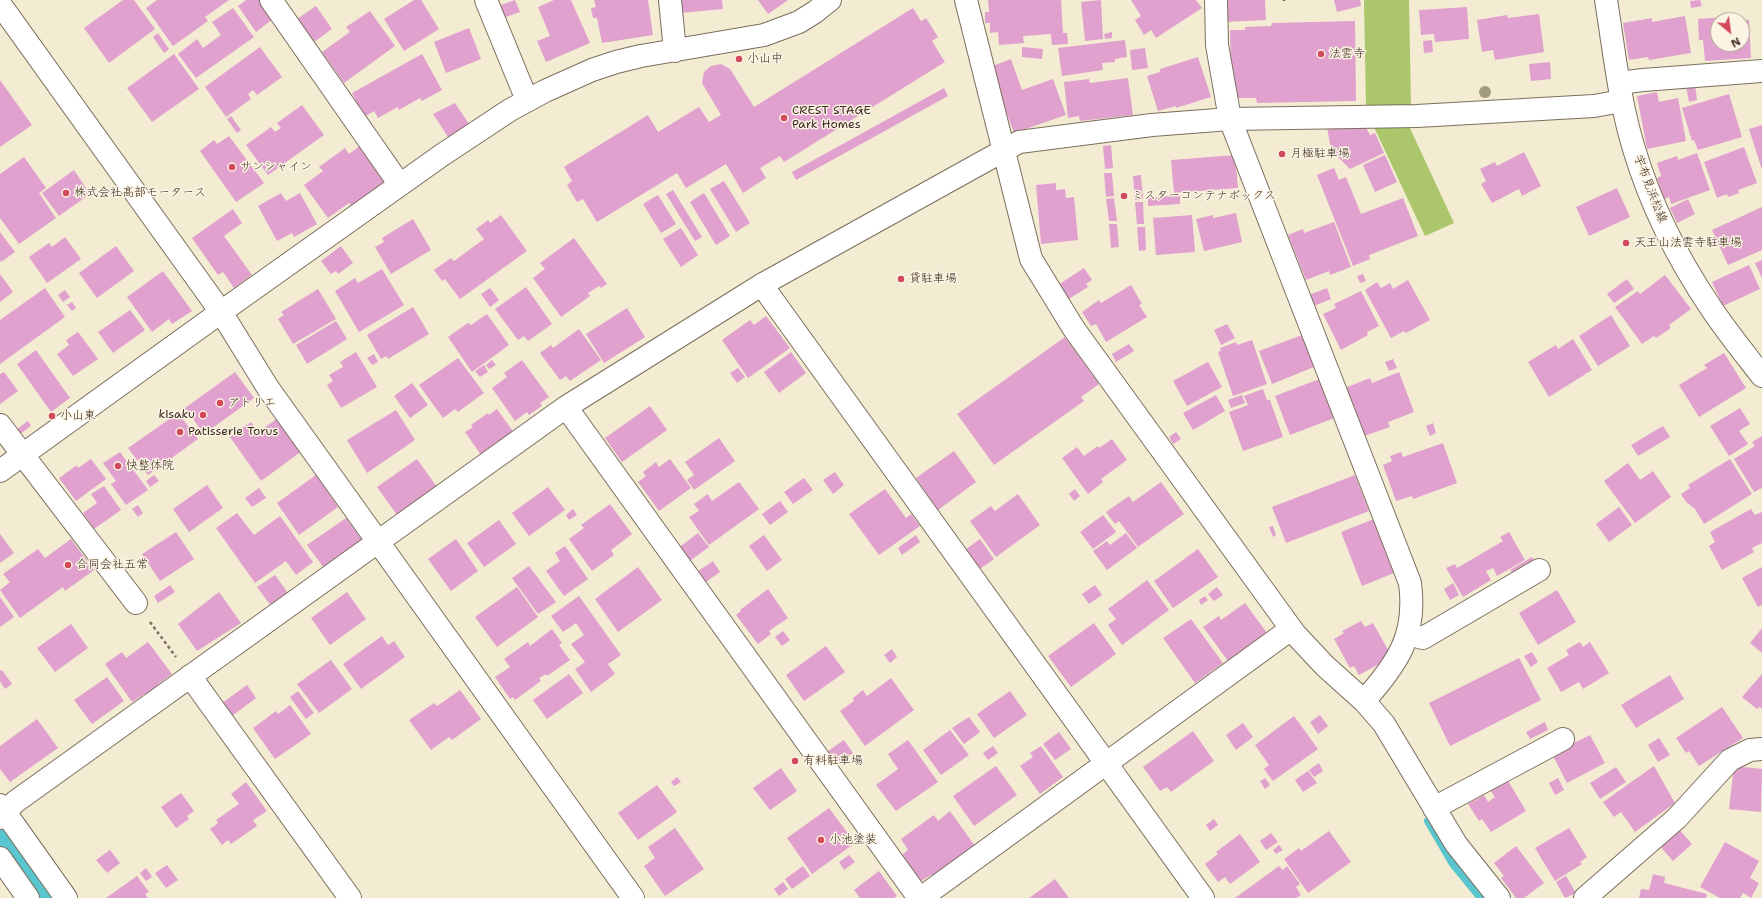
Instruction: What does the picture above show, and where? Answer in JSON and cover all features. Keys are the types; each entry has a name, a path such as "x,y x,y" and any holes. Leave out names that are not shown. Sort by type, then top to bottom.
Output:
{"street":[{"path":"271,0 400,185"},
{"path":"486,0 527,100"},
{"path":"670,0 675,51"},
{"path":"0,471 442,155 527,100 592,70 641,56 745,40 782,30 815,12 830,0"},
{"path":"966,0 1031,259 1074,329 1291,629 1325,666 1364,701 1384,724 1395,740 1456,844 1499,898"},
{"path":"1216,0 1217,45 1230,119 1410,583 1412,603 1411,623 1408,634 1396,660 1379,684 1364,701"},
{"name":"宇布見浜松線","path":"1606,0 1621,92 1634,148 1648,191 1666,232 1688,272 1712,310 1760,368"},
{"path":"0,4 222,312 268,388 377,542 633,898"},
{"path":"66,898 2,812 566,407 763,284 1019,142 1152,125 1230,119 1417,116 1594,106 1643,80 1762,71"},
{"path":"763,284 769,295 1203,898"},
{"path":"566,407 920,898 1291,629"},
{"path":"0,425 93,544 136,603"},
{"path":"1408,634 1423,638 1539,570"},
{"path":"190,676 350,898"},
{"path":"1434,808 1563,739"},
{"path":"1585,898 1677,818 1730,760 1750,750 1762,749"},
{"path":"0,858 28,898"}],"path":[{"path":"136,603 190,676"}],"green space":[{"path":"1364,0 1409,0 1411,106 1366,107"},
{"path":"1409,126 1454,223 1425,236 1374,127"}],"building":[{"path":"123,0 134,0 155,29 109,63 84,28"},
{"path":"157,0 229,0 205,17 208,21 173,46 146,8"},
{"path":"246,0 261,0 274,18 256,32 238,6"},
{"path":"414,0 421,0 439,29 404,51 384,19"},
{"path":"515,0 520,12 503,18 498,6"},
{"path":"554,0 571,0 590,43 546,62 537,41 550,36 538,7"},
{"path":"594,0 648,0 653,35 602,43 597,18 593,18 591,8 596,7"},
{"path":"679,0 722,0 723,9 680,13"},
{"path":"758,0 788,0 768,14"},
{"path":"988,0 1061,0 1063,33 1067,33 1068,44 1052,45 1051,34 1023,36 1024,43 999,45 998,32 990,33 990,23 985,23 985,12 989,12"},
{"path":"1101,0 1103,39 1085,41 1081,2"},
{"path":"1131,0 1196,0 1202,8 1156,38 1151,30 1144,35 1135,20 1141,16"},
{"path":"1223,0 1265,0 1266,20 1224,22"},
{"path":"1334,0 1360,0 1361,6 1337,12"},
{"path":"1700,0 1702,6 1691,8 1690,1"},
{"path":"316,6 332,29 314,42 297,19"},
{"path":"1467,7 1469,39 1435,42 1434,34 1421,35 1419,10"},
{"path":"233,8 254,37 196,78 178,54 197,39 203,48 221,35 212,22"},
{"name":"CREST STAGE Park Homes","path":"913,8 921,21 926,18 938,37 932,41 945,62 784,162 780,156 760,168 766,178 743,193 726,164 686,188 677,173 597,222 583,199 577,202 567,185 572,181 564,167 648,115 658,132 699,107 709,122 721,115 702,83 704,72 711,66 721,64 730,69 754,107"},
{"path":"370,11 395,46 344,83 322,52 350,32 346,27"},
{"path":"1539,14 1544,52 1495,60 1493,50 1482,52 1477,20 1507,15 1508,18"},
{"path":"1685,16 1691,53 1649,60 1648,57 1629,60 1623,23 1652,18 1652,22"},
{"path":"1710,18 1710,52 1750,52 1750,39 1751,58 1705,61 1703,40 1699,40 1698,19"},
{"path":"1355,21 1356,101 1257,103 1256,98 1235,98 1234,72 1231,72 1230,30 1245,30 1245,27 1271,26 1272,23"},
{"path":"469,28 481,59 446,73 434,42"},
{"path":"1112,32 1112,38 1105,39 1104,34"},
{"path":"158,33 169,49 164,53 153,37"},
{"path":"1125,40 1127,57 1115,59 1115,62 1102,63 1103,70 1062,76 1058,48"},
{"path":"1432,40 1433,52 1424,53 1423,41"},
{"path":"260,47 282,77 257,95 253,90 248,94 251,99 226,117 205,87"},
{"path":"1022,47 1043,49 1042,59 1022,57"},
{"path":"1145,48 1148,68 1132,70 1130,50"},
{"path":"174,54 199,89 152,122 127,88"},
{"path":"422,54 442,90 422,101 420,98 399,110 398,107 378,118 374,111 364,117 352,93"},
{"path":"1198,57 1211,97 1176,108 1176,106 1158,111 1147,76 1160,72 1160,69"},
{"path":"1011,59 1022,90 1053,79 1066,115 1014,133 990,67"},
{"path":"1550,62 1551,79 1531,81 1529,64"},
{"path":"1128,78 1133,115 1080,121 1079,116 1068,118 1064,82 1089,79 1090,83"},
{"path":"0,80 32,125 0,147"},
{"path":"1695,84 1697,100 1689,102 1686,86"},
{"path":"944,88 948,96 796,180 792,172"},
{"path":"1657,92 1659,102 1678,98 1686,141 1647,149 1637,96"},
{"path":"1729,94 1742,137 1698,150 1694,140 1692,141 1682,108"},
{"path":"455,103 469,124 448,137 433,114"},
{"path":"302,105 324,135 268,175 246,145 271,127 275,132 281,128 277,123"},
{"path":"231,116 241,130 237,133 227,119"},
{"path":"1762,125 1762,170 1749,129"},
{"path":"1365,126 1370,135 1375,133 1384,153 1350,169 1336,155 1330,144 1327,127"},
{"name":"サンシャイン","path":"229,136 264,183 236,202 200,151 214,140 217,144"},
{"path":"361,145 387,180 352,206 349,203 328,218 304,185 323,171 319,167 345,148 349,154"},
{"path":"1111,145 1113,168 1105,169 1103,146"},
{"path":"1744,147 1757,183 1738,190 1739,193 1728,197 1727,194 1717,198 1704,162"},
{"path":"1524,152 1541,186 1522,196 1519,189 1492,203 1481,184 1486,181 1480,169 1495,162 1497,166"},
{"path":"1697,153 1710,190 1671,204 1669,197 1664,199 1657,178 1661,176 1657,163 1677,156 1678,160"},
{"path":"1235,155 1238,188 1174,193 1171,160"},
{"path":"1385,155 1397,182 1375,192 1363,165"},
{"path":"24,157 46,188 39,193 56,218 19,244 0,218 0,174"},
{"path":"1334,168 1339,180 1346,177 1361,214 1403,198 1418,236 1369,255 1370,259 1353,266 1317,175"},
{"name":"株式会社髙部モータース","path":"74,170 90,194 59,216 42,193"},
{"path":"1104,173 1112,173 1114,196 1106,197"},
{"path":"1141,175 1143,199 1135,200 1133,176"},
{"path":"724,181 750,223 736,232 710,189"},
{"path":"1056,183 1056,190 1065,189 1066,198 1074,197 1078,240 1041,244 1036,185"},
{"path":"1617,188 1630,217 1589,236 1576,207"},
{"path":"673,190 702,237 695,241 666,194"},
{"path":"281,193 286,201 300,193 317,224 294,237 292,233 277,241 258,206"},
{"path":"704,193 730,236 716,245 690,202"},
{"path":"658,195 676,224 661,233 643,204"},
{"path":"1180,195 1180,204 1148,206 1148,198"},
{"path":"1114,198 1117,221 1109,221 1106,199"},
{"path":"1688,199 1695,214 1677,223 1670,208"},
{"path":"1135,202 1143,202 1144,224 1137,224"},
{"path":"1762,207 1762,250 1728,265 1712,230"},
{"path":"233,209 242,223 224,236 252,275 234,288 223,272 218,275 192,238"},
{"path":"1236,213 1242,242 1204,251 1196,219 1213,215 1213,218"},
{"path":"501,215 527,251 460,299 445,279 442,281 434,270 451,258 454,261 484,239 476,229 488,220 490,223"},
{"path":"1192,215 1195,252 1156,255 1153,218"},
{"path":"413,219 431,250 391,274 375,247 384,242 382,238"},
{"path":"1334,222 1351,267 1330,275 1329,271 1306,280 1288,235 1303,229 1304,233"},
{"path":"1109,224 1117,224 1119,247 1111,248"},
{"path":"1137,227 1145,227 1146,250 1139,251"},
{"path":"681,228 698,255 681,267 663,239"},
{"path":"0,232 15,252 1,262 0,260"},
{"path":"65,237 81,259 47,283 29,257 49,243 52,247"},
{"path":"574,238 607,284 601,288 599,286 588,293 590,296 561,317 533,278 545,269 540,263"},
{"path":"116,246 134,271 97,298 79,273"},
{"path":"341,246 353,263 338,274 336,271 331,274 321,261"},
{"path":"1762,260 1762,278 1755,263"},
{"path":"1749,265 1760,289 1723,306 1712,282"},
{"path":"1084,268 1092,280 1086,284 1088,287 1067,300 1058,285"},
{"path":"382,269 404,305 359,332 335,291 355,278 358,283"},
{"path":"163,271 192,311 172,324 169,319 152,332 127,297"},
{"path":"0,274 13,292 0,302"},
{"path":"1363,274 1366,281 1360,283 1357,276"},
{"path":"1665,275 1691,309 1669,325 1671,328 1656,338 1654,336 1642,344 1615,307 1638,291 1640,294"},
{"path":"1627,279 1634,289 1614,303 1607,294"},
{"path":"1408,280 1430,320 1406,333 1404,331 1391,338 1365,290 1377,282 1381,288 1390,283 1393,289"},
{"path":"1131,285 1142,304 1139,305 1147,317 1106,342 1096,324 1091,326 1082,312 1099,300 1101,303"},
{"path":"526,287 552,324 528,341 524,336 518,340 495,309"},
{"path":"45,288 65,317 0,364 0,320"},
{"path":"490,288 499,300 490,307 481,294"},
{"path":"1327,288 1331,299 1314,306 1309,295"},
{"path":"318,289 336,319 293,344 278,319 284,315 281,312"},
{"path":"65,290 70,297 63,302 58,295"},
{"path":"1361,291 1379,326 1367,332 1368,335 1341,350 1323,314 1336,308 1334,304"},
{"path":"72,302 76,308 72,311 67,305"},
{"path":"413,307 429,334 388,359 386,356 381,359 367,335"},
{"path":"627,308 645,337 604,363 586,334"},
{"path":"130,310 145,330 113,353 98,332"},
{"path":"487,314 509,345 472,372 448,337 468,323 471,325"},
{"path":"1611,315 1630,346 1598,366 1579,336"},
{"path":"766,316 790,348 748,378 722,340 750,320 754,325"},
{"path":"336,321 347,339 307,364 296,345"},
{"path":"1227,324 1235,338 1221,345 1214,330"},
{"path":"579,329 601,360 570,381 566,376 560,380 540,353 551,345 553,348"},
{"path":"78,332 98,359 73,376 57,354 69,345 66,340"},
{"path":"1302,335 1314,367 1272,384 1259,351"},
{"path":"1065,337 1099,384 1081,397 1084,401 994,465 957,414"},
{"path":"1573,339 1592,370 1549,397 1528,362 1556,345 1558,349"},
{"path":"1252,340 1267,384 1233,396 1218,352 1221,351 1220,348 1236,342 1237,345"},
{"path":"1129,344 1134,351 1116,362 1112,354"},
{"path":"36,350 70,398 51,412 17,364"},
{"path":"356,352 377,387 341,408 327,385 333,381 329,375 343,367 340,362"},
{"path":"791,352 806,373 779,393 764,372"},
{"path":"1724,353 1746,388 1699,417 1679,385 1707,368 1704,365"},
{"path":"374,354 378,362 372,365 367,358"},
{"path":"458,358 484,393 458,412 455,409 443,418 419,385"},
{"path":"1393,359 1397,368 1389,371 1385,362"},
{"path":"492,360 496,365 489,369 486,365"},
{"path":"522,360 549,397 540,403 542,406 529,415 527,412 515,421 492,388 507,377 504,373"},
{"path":"1208,362 1222,387 1187,406 1173,381"},
{"path":"484,365 488,372 480,377 475,371"},
{"path":"738,368 745,377 737,383 730,373"},
{"path":"4,372 18,391 0,404 0,374"},
{"path":"235,372 254,398 204,434 185,408"},
{"path":"1399,372 1414,412 1388,422 1390,427 1364,436 1345,388 1370,378 1372,383"},
{"path":"1322,378 1337,417 1290,435 1275,396"},
{"path":"412,383 428,405 410,418 394,396"},
{"path":"1263,389 1267,400 1270,400 1283,437 1243,451 1229,412 1248,405 1244,396"},
{"path":"1216,395 1225,411 1193,430 1183,413"},
{"path":"1242,395 1245,403 1231,408 1228,400"},
{"path":"650,406 667,430 622,462 605,438"},
{"path":"1740,408 1750,424 1739,431 1748,444 1729,456 1710,426"},
{"path":"497,409 515,434 481,455 465,432 473,427 471,425 488,413 489,415"},
{"path":"396,410 415,440 367,473 347,440"},
{"path":"178,413 198,439 148,475 128,448"},
{"path":"278,418 302,451 261,481 230,437 251,422 258,432"},
{"path":"28,421 31,426 20,434 17,429"},
{"path":"1433,423 1436,433 1430,436 1426,426"},
{"path":"1663,426 1670,437 1638,456 1631,445"},
{"path":"1176,432 1181,439 1173,444 1169,437"},
{"path":"1762,436 1762,488 1754,492 1734,459 1755,446 1752,442"},
{"path":"719,438 735,461 694,490 687,480 694,475 685,462"},
{"path":"1112,439 1127,460 1101,479 1103,482 1088,494 1062,458 1077,447 1084,456 1098,446 1099,448"},
{"path":"1443,443 1457,483 1413,499 1412,496 1396,501 1383,465 1392,461 1390,456 1401,452 1403,457"},
{"path":"954,451 976,482 938,510 916,478"},
{"path":"120,452 148,490 126,505 111,484 116,481 103,463"},
{"path":"91,459 106,479 76,501 59,478 77,465 78,468"},
{"path":"417,459 437,487 397,515 377,487"},
{"path":"670,459 691,488 659,511 638,482 646,476 643,472 656,462 659,467"},
{"path":"1730,459 1752,494 1704,524 1695,509 1686,502 1681,494 1690,488 1688,485"},
{"path":"1628,463 1640,480 1653,471 1671,497 1635,523 1604,481"},
{"path":"835,472 844,485 833,494 823,480"},
{"path":"154,475 159,481 150,487 146,481"},
{"path":"316,475 338,507 299,535 277,503"},
{"path":"1355,475 1369,511 1286,543 1272,507"},
{"path":"804,478 813,490 793,504 784,492"},
{"path":"739,482 759,509 709,545 689,517 699,511 694,504 708,494 712,501"},
{"path":"1161,482 1184,514 1138,547 1119,521 1115,524 1106,512 1129,496 1133,502"},
{"path":"207,485 223,508 189,532 173,509"},
{"path":"104,486 121,510 94,529 83,513 97,503 91,494"},
{"path":"548,487 565,510 529,536 512,513"},
{"path":"259,488 266,498 252,507 245,498"},
{"path":"885,489 906,518 911,514 920,526 879,555 849,514"},
{"path":"1075,489 1080,496 1074,501 1069,494"},
{"path":"1018,494 1040,525 996,557 970,521 991,506 995,511"},
{"path":"780,501 788,512 770,525 762,514"},
{"path":"610,504 632,534 611,550 614,555 592,571 569,539 584,528 581,525"},
{"path":"138,505 143,513 138,517 132,509"},
{"path":"1619,507 1632,525 1609,542 1596,524"},
{"path":"573,509 577,515 569,520 566,515"},
{"path":"1751,509 1755,515 1762,512 1762,543 1752,548 1754,552 1722,570 1709,546 1715,542 1710,532"},
{"path":"237,513 254,535 280,516 313,562 296,575 286,561 255,583 216,528"},
{"path":"1103,515 1116,532 1093,549 1080,532"},
{"path":"346,518 362,540 324,568 307,545"},
{"path":"1374,519 1394,573 1362,586 1341,532"},
{"path":"499,520 516,544 484,567 467,543"},
{"path":"1273,526 1276,535 1273,537 1269,527"},
{"path":"176,532 194,559 160,581 142,554"},
{"path":"1509,532 1525,560 1497,576 1493,568 1486,571 1491,580 1463,597 1446,568 1455,564 1457,568 1503,541 1500,537"},
{"path":"698,533 709,547 687,563 677,549"},
{"path":"1126,533 1137,548 1107,570 1093,551 1107,541 1110,545"},
{"path":"0,534 14,553 0,563"},
{"path":"764,535 782,560 767,571 749,546"},
{"path":"916,535 920,542 902,555 898,548"},
{"path":"71,539 94,570 65,591 63,587 20,618 0,590 10,582 3,574 38,549 45,558"},
{"path":"456,539 478,571 451,591 428,559"},
{"path":"980,539 994,559 980,569 966,549"},
{"path":"565,546 588,579 564,596 546,571 560,561 555,553"},
{"path":"1198,549 1218,577 1173,608 1154,581"},
{"path":"1532,557 1534,561 1513,573 1510,570"},
{"path":"713,561 720,572 703,584 695,573"},
{"path":"529,566 556,602 538,614 512,578"},
{"path":"638,567 662,600 618,632 595,599"},
{"path":"1762,567 1762,605 1758,607 1742,578"},
{"path":"275,575 288,593 271,606 257,587"},
{"path":"1147,580 1169,610 1122,645 1108,625 1116,619 1108,609"},
{"path":"1453,583 1459,595 1450,600 1444,589"},
{"path":"170,585 175,592 158,603 154,596"},
{"path":"1095,585 1102,595 1089,604 1082,594"},
{"path":"517,587 538,617 497,647 475,617"},
{"path":"1217,587 1223,595 1214,601 1208,594"},
{"path":"768,589 788,618 769,631 771,634 758,644 736,615 741,611 740,610"},
{"path":"1557,590 1576,622 1538,645 1519,613"},
{"path":"219,592 241,623 197,651 178,624"},
{"path":"347,592 366,619 330,645 311,618"},
{"path":"579,596 621,655 608,664 615,674 591,692 575,669 585,662 571,644 584,635 576,623 563,632 551,616"},
{"path":"1205,596 1208,600 1201,605 1199,600"},
{"path":"0,597 14,617 0,627"},
{"path":"1245,603 1267,633 1228,661 1203,627 1219,616 1221,620"},
{"path":"1191,619 1223,663 1195,683 1163,638"},
{"path":"1361,621 1365,627 1373,623 1392,657 1359,675 1354,666 1350,668 1334,639 1344,633 1342,631"},
{"path":"1094,623 1116,654 1071,687 1048,656"},
{"path":"71,624 88,648 55,672 37,648"},
{"path":"1762,628 1762,653 1750,643"},
{"path":"552,629 562,643 559,645 570,660 547,676 546,674 539,678 541,681 515,700 513,697 510,699 495,677 510,667 504,659 528,642 530,646"},
{"path":"783,631 790,640 782,646 775,637"},
{"path":"382,636 388,645 394,641 405,657 361,689 343,664"},
{"path":"148,642 172,674 158,684 160,687 148,695 146,693 132,702 105,664 122,652 126,658"},
{"path":"1580,642 1583,647 1590,642 1609,673 1583,689 1579,682 1561,692 1547,668 1569,655 1566,650"},
{"path":"826,646 845,672 804,701 786,675"},
{"path":"892,649 897,657 890,663 884,655"},
{"path":"1532,652 1538,662 1531,667 1524,656"},
{"path":"1519,658 1541,700 1450,746 1429,703"},
{"path":"331,660 352,689 319,713 297,684"},
{"path":"2,670 12,684 5,689 0,681 0,671"},
{"path":"569,674 583,693 547,719 533,700"},
{"path":"1762,674 1762,709 1759,707 1757,709 1742,697"},
{"path":"1670,675 1684,699 1636,728 1621,705"},
{"path":"107,677 124,701 92,724 74,700"},
{"path":"891,678 914,710 865,746 840,711 854,701 853,698 863,690 867,696"},
{"path":"247,685 256,698 232,716 222,703"},
{"path":"460,690 481,719 452,740 449,737 431,750 409,720 434,703 437,706"},
{"path":"298,691 314,713 306,719 290,697"},
{"path":"1010,691 1027,715 994,738 977,714"},
{"path":"290,705 311,734 275,759 253,728 276,711 278,714"},
{"path":"1722,707 1743,738 1699,766 1689,751 1686,753 1676,738"},
{"path":"1320,715 1328,726 1318,734 1310,722"},
{"path":"1294,716 1318,749 1273,781 1264,769 1269,765 1255,745"},
{"path":"969,717 980,732 964,744 952,728"},
{"path":"37,719 58,748 10,782 0,769 0,746"},
{"path":"1545,722 1548,730 1530,739 1526,732"},
{"path":"1243,723 1253,737 1236,750 1226,735"},
{"path":"950,730 969,755 941,775 923,750"},
{"path":"1193,731 1214,761 1171,792 1167,787 1160,791 1143,767"},
{"path":"1059,732 1071,749 1055,760 1043,744"},
{"path":"1590,735 1605,763 1567,783 1552,754"},
{"path":"1659,738 1670,755 1658,762 1648,745"},
{"path":"844,740 853,753 838,764 828,751"},
{"path":"908,740 938,782 896,811 876,785 898,769 888,754"},
{"path":"993,746 998,753 988,760 983,753"},
{"path":"1041,746 1063,777 1040,794 1020,766 1033,757 1030,753"},
{"path":"1319,763 1323,771 1314,777 1309,770"},
{"path":"996,766 1017,795 974,826 953,796"},
{"path":"1654,766 1675,803 1635,832 1621,812 1614,817 1603,802"},
{"path":"1734,766 1762,769 1761,812 1729,809"},
{"path":"1616,767 1626,782 1600,799 1590,783"},
{"path":"781,768 797,791 770,810 753,788"},
{"path":"1308,771 1317,783 1303,792 1295,780"},
{"path":"677,777 681,782 674,786 671,782"},
{"path":"1265,778 1270,785 1265,789 1260,781"},
{"path":"1558,778 1564,790 1555,795 1549,783"},
{"path":"1507,779 1526,811 1491,832 1482,819 1479,821 1468,804 1484,795 1488,802 1495,797 1490,790"},
{"path":"246,782 267,811 253,820 257,826 231,844 228,840 222,845 210,829 218,823 216,820 239,804 231,794"},
{"path":"657,785 677,812 638,840 618,813"},
{"path":"181,793 194,811 187,816 189,819 176,828 161,807"},
{"path":"829,808 855,843 812,874 787,838"},
{"path":"950,811 975,846 933,877 931,875 921,881 902,855 908,850 901,839 934,815 938,821"},
{"path":"1214,819 1218,825 1210,831 1206,825"},
{"path":"1676,826 1692,844 1673,861 1657,843"},
{"path":"675,828 704,869 665,896 644,866 655,858 648,847"},
{"path":"1569,828 1587,857 1580,862 1582,864 1555,881 1535,848"},
{"path":"1329,831 1351,862 1308,893 1284,859 1299,848 1301,851"},
{"path":"1271,833 1278,842 1266,850 1260,841"},
{"path":"1240,834 1260,862 1230,884 1225,877 1218,882 1205,864 1218,854 1216,852"},
{"path":"1725,842 1759,861 1750,878 1759,883 1751,898 1743,893 1740,898 1720,898 1700,887"},
{"path":"1279,845 1283,850 1276,854 1273,850"},
{"path":"1516,846 1544,883 1524,898 1516,898 1501,878 1504,876 1494,863"},
{"path":"110,850 120,863 107,873 96,860"},
{"path":"849,855 855,862 844,870 839,862"},
{"path":"167,865 178,880 166,888 155,873"},
{"path":"803,866 810,876 792,889 785,879"},
{"path":"1279,866 1283,870 1287,866 1300,884 1296,887 1301,895 1296,898 1235,898"},
{"path":"146,868 152,877 146,881 140,873"},
{"path":"879,871 897,896 894,898 860,898 854,890"},
{"path":"1653,874 1665,877 1664,883 1707,894 1706,898 1639,898 1641,889 1649,890"},
{"path":"137,876 149,892 145,894 148,898 106,898"},
{"path":"1566,876 1576,893 1565,898 1556,882"},
{"path":"1055,879 1069,898 1029,898"},
{"path":"783,882 788,889 779,896 774,889"}],"waterway":[{"path":"1428,821 1453,864 1481,898"},
{"path":"0,834 46,898"}],"place":[{"name":"法雲寺","path":"1321,54"},
{"name":"小山中","path":"739,59"},
{"name":"CREST STAGE Park Homes","path":"784,118"},
{"name":"月極駐車場","path":"1282,154"},
{"name":"サンシャイン","path":"232,167"},
{"name":"株式会社髙部モータース","path":"66,193"},
{"name":"ミスターコンテナボックス","path":"1124,196"},
{"name":"天王山法雲寺駐車場","path":"1626,243"},
{"name":"貸駐車場","path":"901,279"},
{"name":"アトリエ","path":"220,403"},
{"name":"kisaku","path":"203,415"},
{"name":"小山東","path":"52,416"},
{"name":"Patisserie Torus","path":"180,432"},
{"name":"快整体院","path":"118,466"},
{"name":"合同会社五常","path":"68,565"},
{"name":"有料駐車場","path":"795,761"},
{"name":"小池塗装","path":"821,840"}]}
